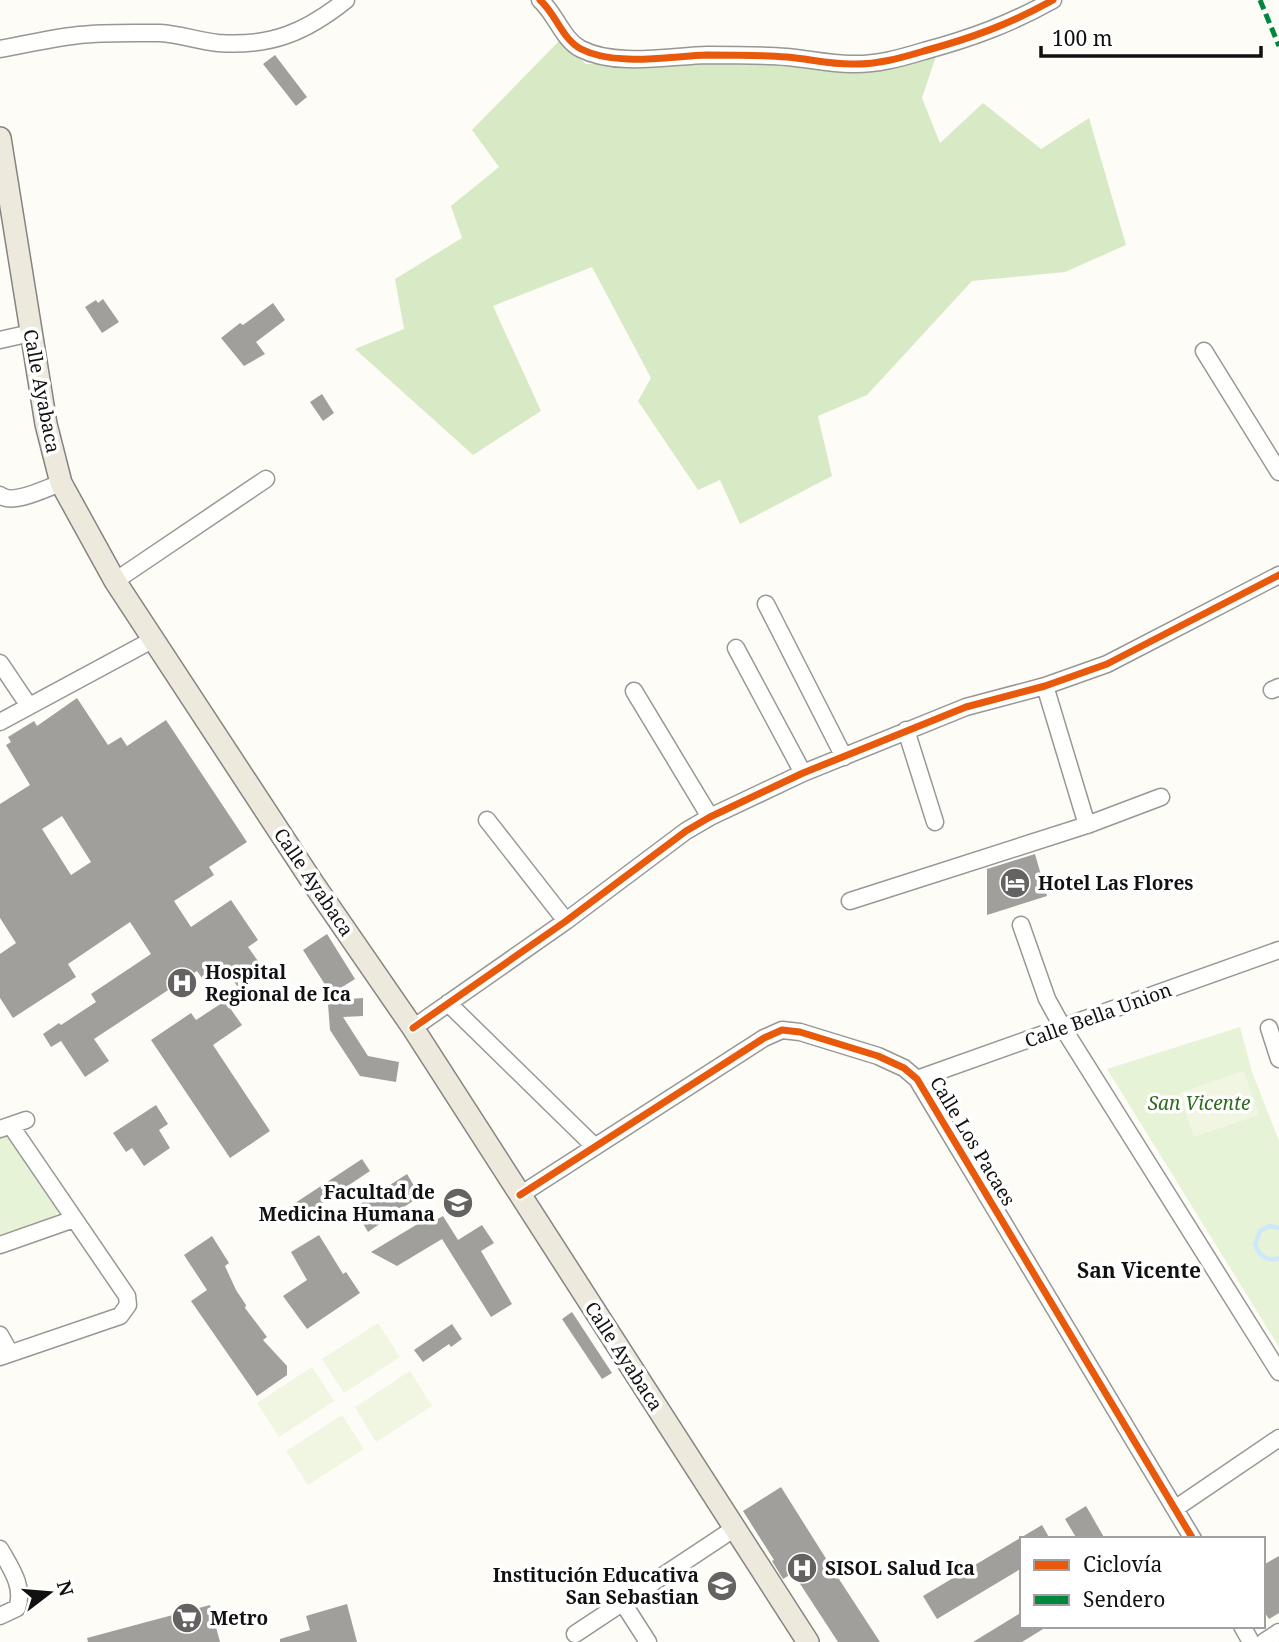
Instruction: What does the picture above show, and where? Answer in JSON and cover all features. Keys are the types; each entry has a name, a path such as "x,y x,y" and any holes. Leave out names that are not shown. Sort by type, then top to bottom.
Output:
{"main road":[{"name":"Calle Ayabaca","path":"0,138 46,424 61,483 115,580 313,883 413,1028 808,1642"}],"street":[{"path":"0,49 93,35 159,33 181,34 215,42 257,42 310,27 346,0"},
{"path":"540,0 550,8 568,38 580,48 595,54 643,60 751,55 853,64 897,59 961,42 1024,16 1053,0"},
{"path":"0,340 31,333"},
{"path":"1204,351 1279,472"},
{"path":"115,580 266,479"},
{"path":"0,495 4,499 12,500 61,483"},
{"path":"413,1028 566,921 686,831 710,817 803,773 906,730 988,700 1045,686 1107,664 1279,575"},
{"path":"766,604 844,757"},
{"path":"0,722 154,639"},
{"path":"736,648 803,773"},
{"path":"0,663 29,706"},
{"path":"1045,686 1087,825"},
{"path":"634,691 710,817"},
{"path":"906,730 935,822"},
{"path":"850,901 1087,825 1161,797"},
{"path":"487,820 566,921"},
{"path":"1021,925 1047,999 1063,1028 1279,1372"},
{"name":"Calle Bella Union","path":"917,1079 1279,950"},
{"path":"448,1003 594,1146"},
{"path":"1269,1028 1279,1059"},
{"name":"Calle Los Pacaes","path":"520,1195 764,1038 782,1030 800,1032 878,1056 904,1068 917,1079 1192,1537"},
{"path":"0,1335 5,1355 120,1315 127,1309 127,1296 12,1125"},
{"path":"0,1245 74,1219"},
{"path":"1176,1508 1279,1438"},
{"path":"575,1634 735,1528"},
{"path":"0,1549 12,1570 21,1599 17,1608 0,1616"},
{"path":"623,1603 648,1642"},
{"path":"1264,1642 1279,1632"}],"green space":[{"path":"560,40 586,64 636,64 678,60 770,63 831,70 936,56 922,98 940,143 983,103 1041,149 1089,118 1126,245 1065,272 972,281 867,395 818,416 832,476 740,524 720,480 698,490 638,401 651,378 592,267 493,306 541,411 473,455 355,349 404,329 395,279 462,238 451,206 499,167 472,130"},
{"name":"San Vicente","path":"1240,1027 1252,1072 1279,1141 1279,1347 1107,1069"},
{"path":"1244,1071 1259,1115 1194,1137 1179,1093"},
{"path":"4,1131 58,1212 55,1216 0,1236 0,1133"},
{"path":"378,1323 400,1357 344,1393 322,1359"},
{"path":"312,1367 334,1401 279,1437 257,1403"},
{"path":"410,1371 432,1406 376,1442 355,1407"},
{"path":"342,1415 364,1449 308,1485 286,1451"}],"building":[{"path":"275,55 307,97 296,106 263,64"},
{"path":"103,299 119,322 102,333 85,307"},
{"path":"273,303 285,320 256,342 265,354 244,366 221,338"},
{"path":"322,394 334,413 323,421 310,402"},
{"path":"77,698 108,745 121,737 127,746 166,720 247,842 209,867 214,875 174,901 191,927 231,900 258,940 248,947 263,968 237,986 222,964 202,978 197,971 94,1039 109,1061 85,1077 61,1041 51,1047 43,1034 96,1002 91,994 151,954 130,922 68,964 76,977 13,1018 0,998 0,954 16,943 0,918 0,804 30,785 6,745 11,742 8,737 34,721 37,726","holes":["62,816 91,862 71,875 42,829"]},
{"name":"Hotel Las Flores","path":"1035,854 1047,896 987,915 987,869"},
{"path":"327,934 355,979 331,994 303,950"},
{"path":"327,991 335,1004 335,1000 363,998 363,1016 343,1017 368,1056 399,1062 396,1082 360,1076 330,1030"},
{"path":"225,1001 242,1025 213,1045 270,1131 230,1158 151,1040 191,1013 196,1020"},
{"path":"156,1105 168,1124 159,1130 170,1148 144,1166 132,1148 126,1152 113,1133"},
{"path":"362,1159 370,1171 298,1219 289,1207"},
{"path":"407,1174 420,1196 368,1232 354,1208"},
{"path":"443,1216 458,1240 482,1225 494,1243 481,1251 512,1304 491,1317 442,1239 397,1266 371,1252 426,1219 429,1224"},
{"path":"319,1235 343,1274 346,1272 360,1293 307,1329 283,1296 307,1280 291,1252"},
{"path":"212,1236 229,1263 225,1266 246,1305 245,1308 267,1337 263,1340 287,1366 287,1375 257,1396 191,1301 207,1290 184,1255"},
{"path":"572,1312 612,1373 602,1379 562,1319"},
{"path":"452,1324 462,1339 451,1347 449,1344 423,1362 414,1350"},
{"name":"SISOL Salud Ica","path":"781,1487 880,1642 838,1642 793,1573 783,1579 743,1511"},
{"path":"1086,1506 1104,1537 1076,1537 1065,1519"},
{"path":"1042,1525 1049,1537 1022,1537"},
{"path":"1020,1538 1020,1569 937,1619 923,1596"},
{"path":"1279,1556 1279,1613 1269,1619 1265,1613 1265,1564"},
{"path":"347,1604 357,1642 280,1642 280,1639 310,1630 306,1616"},
{"name":"Metro","path":"210,1605 220,1642 88,1642 87,1638"},
{"path":"1020,1613 1020,1628 1045,1628 1022,1642 973,1642"}],"waterway":[{"path":"1279,1228 1270,1226 1260,1231 1255,1245 1264,1257 1279,1258"}],"marked path":[{"path":"1260,0 1279,46"}],"cycle path":[{"path":"540,0 574,45 610,58 757,55 860,64 897,58 958,41 990,30 1053,0"},
{"path":"413,1028 566,921 686,831 710,817 803,773 966,707 1045,686 1107,664 1279,575"},
{"path":"520,1195 764,1038 782,1030 800,1032 878,1056 904,1068 917,1079 1192,1537"}],"place":[{"name":"Hotel Las Flores","path":"1015,883"},
{"name":"Hospital Regional de Ica","path":"182,983"},
{"name":"Facultad de Medicina Humana","path":"458,1203"},
{"name":"SISOL Salud Ica","path":"802,1568"},
{"name":"Institución Educativa San Sebastian","path":"722,1586"},
{"name":"Metro","path":"187,1618"}],"district":[{"name":"San Vicente","path":"1139,1270"}]}
